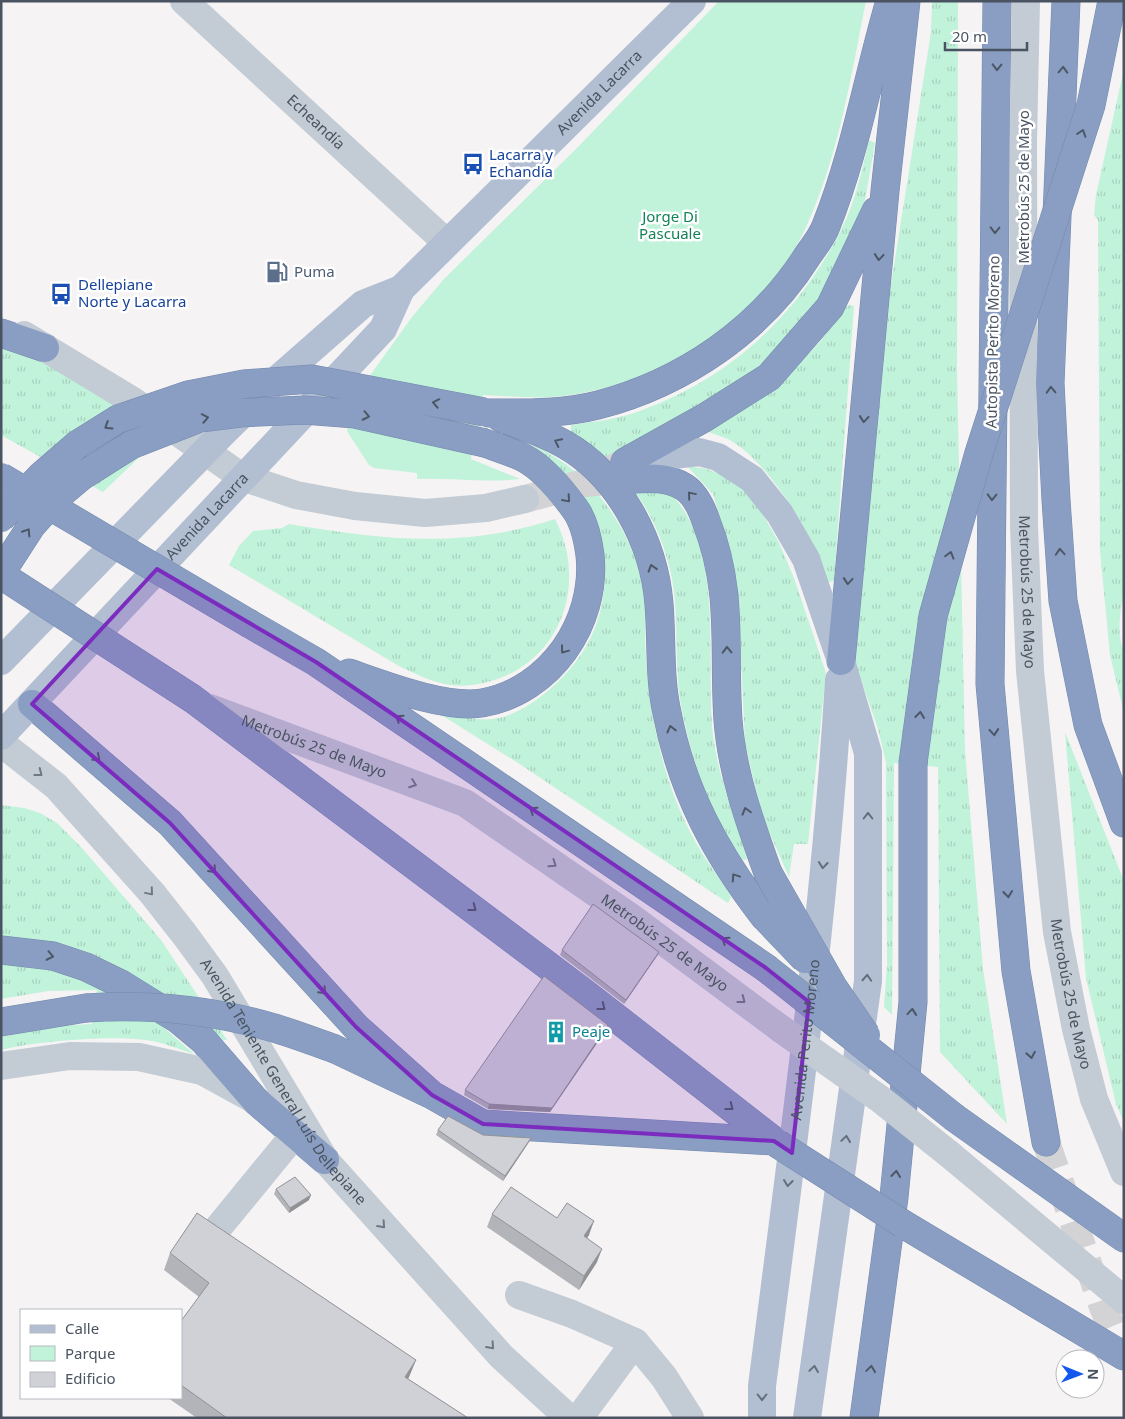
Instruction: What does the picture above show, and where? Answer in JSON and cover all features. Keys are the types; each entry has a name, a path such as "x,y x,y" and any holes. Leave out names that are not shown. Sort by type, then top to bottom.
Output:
{"highway":[{"path":"486,413 568,410 597,406 636,393 672,378 720,350 767,308 796,275 825,228 853,140 890,1"},
{"path":"841,661 885,191 906,1"},
{"name":"Autopista Perito Moreno","path":"997,1 990,684 1016,971 1046,1142"},
{"path":"1066,1 1050,383 1056,500 1064,601 1088,726 1124,824"},
{"path":"864,1418 894,1196 913,1002 913,763 933,616 979,453 1091,104 1112,1"},
{"path":"629,467 769,377 830,307 885,191"},
{"path":"1,333 45,348"},
{"path":"1,518 40,476 78,444 118,419 188,395 244,384 312,379 486,413 527,427 565,445 607,478 629,510 642,537 654,571 659,604 662,685 667,714 680,762 702,822 733,875 764,916 833,987"},
{"path":"316,662 441,701 481,703 523,689 552,665 574,636 588,596 591,567 588,540 576,510 542,471 525,459 485,443 347,413 304,410 240,413 200,418 131,445 82,476 57,497 32,525 1,574 198,702 579,989 776,1142 904,1224 1124,1356"},
{"path":"629,467 656,478 677,483 686,488 698,503 713,538 723,582 726,607 728,720 735,768 746,814 768,873 833,987 880,1057"},
{"path":"1,477 316,662 766,968 955,1118 1124,1238"},
{"path":"32,704 170,823 356,1027 432,1095"},
{"path":"1,950 53,956 86,967 129,988 179,1020 204,1040 255,1100 324,1160"},
{"path":"1,1022 86,1008 131,1005 184,1009 267,1026 335,1049 432,1095 483,1124 776,1142"}],"main road":[{"name":"Avenida Lacarra","path":"1,736 242,477 383,329 401,289 692,1"},
{"name":"Avenida Lacarra","path":"1,662 281,376 363,304 401,289"},
{"path":"629,467 699,452 718,457 752,479 780,514 806,559 841,661 868,753 868,981 807,1418"},
{"name":"Avenida Perito Moreno","path":"762,1418 762,1386 799,1098 834,760 841,661"}],"street":[{"name":"Echeandía","path":"184,1 447,243"},
{"name":"Metrobús 25 de Mayo","path":"1026,1 1023,141 1024,527 1030,671 1061,951 1076,1029 1094,1099 1124,1172"},
{"path":"1,321 133,401 242,477 296,495 355,506 425,513 486,508 525,499"},
{"name":"Metrobús 25 de Mayo","path":"198,702 465,803 632,918 781,1029 880,1099 1124,1300"},
{"name":"Avenida Teniente General Luís Dellepiane","path":"1,743 56,786 152,893 215,976 324,1160 501,1356 569,1418"},
{"path":"1,1066 70,1056 139,1057 202,1071 255,1100"},
{"path":"218,1228 294,1134"},
{"path":"519,1295 572,1314 636,1342 664,1377 690,1418"},
{"path":"579,1418 636,1342"}],"highlighted area":[{"path":"157,569 316,662 766,968 809,1002 792,1153 774,1141 483,1124 432,1095 356,1027 170,823 32,704"}],"green space":[{"name":"Jorge Di Pascuale","path":"719,1 866,1 843,114 828,171 807,225 789,259 765,289 738,317 707,341 674,361 638,377 601,389 563,396 483,395 471,459 520,479 494,481 417,479 417,473 374,468 369,465 347,431 351,402 412,317 444,279 577,148"},
{"path":"932,1 958,1 957,373 965,751 983,969 1007,1124 940,1052 938,767 894,763 892,1015 884,1007 887,965 886,762 878,729 853,656 883,335 931,32"},
{"path":"1124,69 1124,586 1120,636 1124,651 1124,713 1110,655 1100,551 1098,220 1094,215 1096,195"},
{"path":"869,140 875,143 865,200 859,222 826,293 758,370 673,422 670,493 688,517 700,546 710,611 714,742 724,786 747,859 743,860 731,844 710,803 687,734 679,692 674,590 670,568 659,534 649,514 633,490 614,469 571,433 571,425 624,416 665,401 698,384 728,365 755,343 781,318 824,261 851,207"},
{"path":"848,305 854,306 834,581 828,582 801,523 775,483 744,450 728,439 706,431 795,368 819,343"},
{"path":"1,341 46,361 147,425 148,449 103,492 1,435"},
{"path":"527,440 566,464 591,486 614,515 631,549 638,566 645,602 645,643 648,680 661,755 681,813 694,840 731,897 728,903 515,761 443,716 444,713 475,719 493,719 509,715 530,704 550,689 569,670 584,650 595,628 602,605 605,581 603,557 598,532 589,507 569,478"},
{"path":"687,466 707,469 727,477 746,490 761,511 779,543 794,578 826,673 808,844 794,844 789,877 762,816 745,743 738,594 732,557 713,494"},
{"path":"555,519 565,546 569,574 567,601 558,625 544,647 525,665 501,678 472,685 443,684 399,666 229,565 239,546 253,531 282,528 289,524 357,534 423,539 488,535"},
{"path":"1065,732 1124,881 1124,1122 1116,1104 1086,978"},
{"path":"1,805 24,808 40,813 57,823 81,847 161,940 227,1040 223,1040 181,1003 96,957 1,940"},
{"path":"1,962 63,969 125,999 163,1027 194,1054 152,1041 114,1038 53,1042 1,1050 1,1037 54,1026 92,1024 97,990 48,991 1,999"}],"building":[{"path":"593,904 659,952 626,1000 562,950"},
{"path":"544,976 608,1025 552,1108 489,1104 465,1090"},
{"path":"448,1116 483,1135 531,1138 505,1176 438,1130"},
{"path":"295,1177 311,1195 290,1208 276,1189"},
{"path":"511,1187 557,1218 567,1203 594,1221 584,1236 602,1249 584,1276 492,1214"},
{"path":"197,1213 416,1360 405,1377 468,1418 227,1418 182,1386 182,1320 209,1283 170,1253"}],"tunnel":[{"path":"525,499 584,483 622,464"},
{"path":"584,483 628,479"},
{"path":"1046,1142 1103,1307 1124,1356"}],"place":[{"name":"Lacarra y Echandía","path":"473,164"},
{"name":"Puma","path":"277,272"},
{"name":"Dellepiane Norte y Lacarra","path":"61,294"},
{"name":"Peaje","path":"556,1032"}]}
